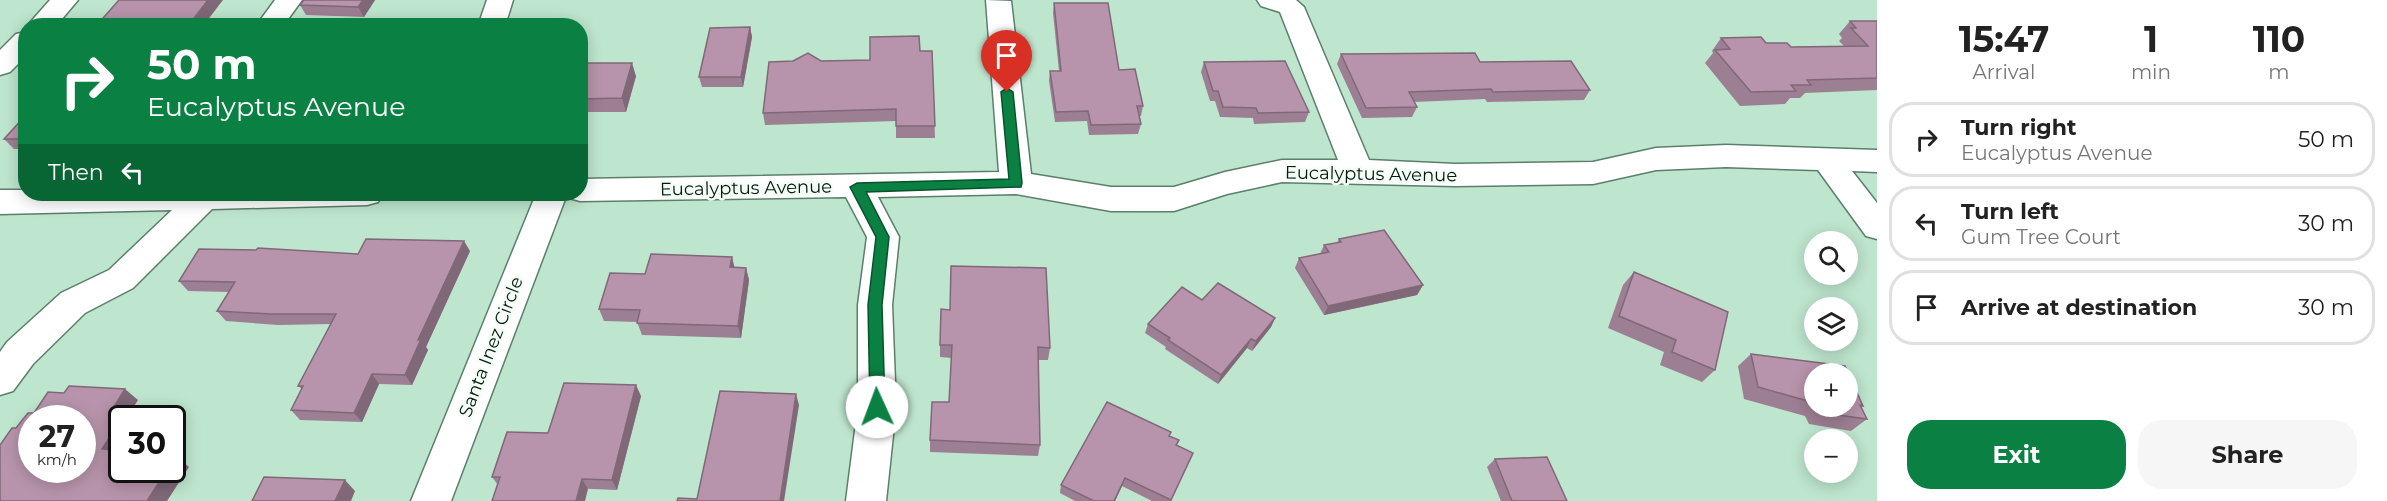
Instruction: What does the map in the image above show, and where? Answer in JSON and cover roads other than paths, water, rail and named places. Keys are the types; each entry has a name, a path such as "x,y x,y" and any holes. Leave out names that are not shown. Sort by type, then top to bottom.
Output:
{"street":[{"path":"48,18 65,0"},
{"path":"275,18 289,0"},
{"path":"494,18 500,0"},
{"path":"1270,0 1291,7 1358,171"},
{"path":"998,1 1016,183"},
{"path":"0,66 18,48"},
{"name":"Eucalyptus Avenue","path":"588,190 1016,183 1112,199 1174,199 1225,183 1282,171 1358,171 1455,176 1593,173 1656,159 1726,156 1877,161"},
{"path":"1828,161 1877,227"},
{"path":"857,187 883,237 875,305 877,407 866,501"},
{"path":"0,202 22,201"},
{"path":"0,380 20,353 73,303 121,279 201,201"},
{"name":"Santa Inez Circle","path":"432,501 548,201"}]}
